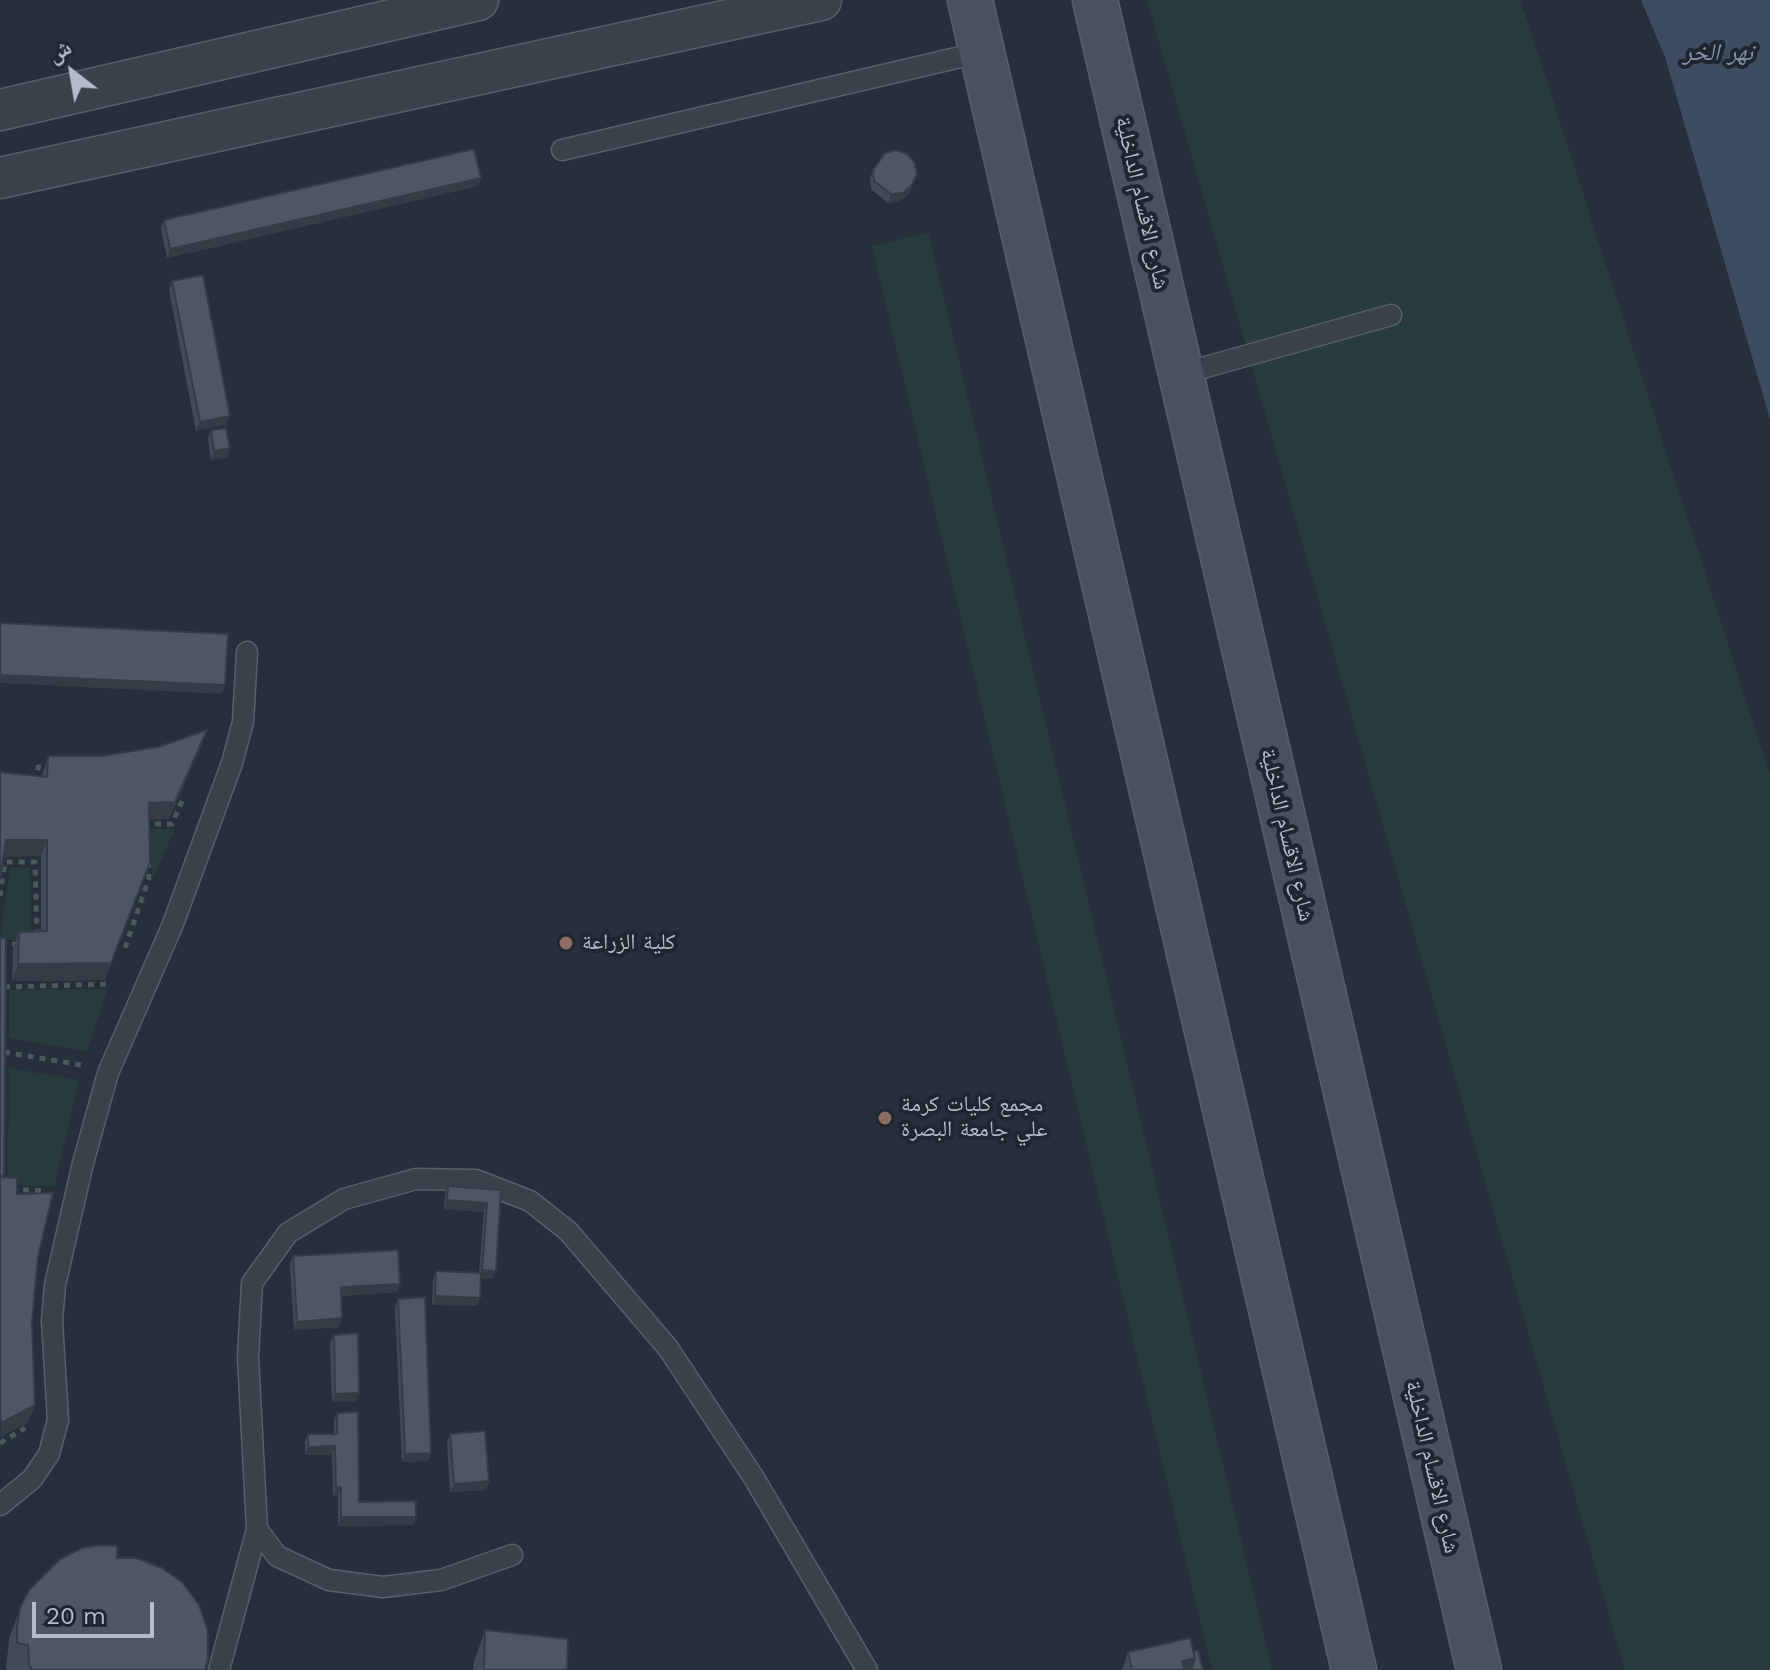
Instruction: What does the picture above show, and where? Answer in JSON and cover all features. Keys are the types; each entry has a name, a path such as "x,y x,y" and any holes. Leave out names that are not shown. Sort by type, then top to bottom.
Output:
{"street":[{"path":"0,110 478,0"},
{"path":"0,178 821,0"},
{"path":"970,0 1354,1670"},
{"name":"شارع الاقسام الداخلية","path":"1095,0 1479,1670"}],"lane":[{"path":"562,150 982,52"},
{"path":"1181,374 1391,315"},
{"path":"0,1505 32,1479 49,1454 58,1420 52,1321 55,1285 79,1177 108,1073 173,924 232,763 244,710 247,652"},
{"path":"219,1670 257,1529 248,1357 252,1283 288,1233 344,1199 416,1179 476,1180 530,1201 568,1231 668,1348 761,1490 867,1670"},
{"path":"257,1529 277,1556 329,1580 383,1587 441,1580 512,1555"}],"path":[{"path":"23,787 35,788 38,767 52,767"},
{"path":"147,837 147,824 172,824 184,796"},
{"path":"122,958 149,878 148,851"},
{"path":"0,896 5,862 35,862 37,943"},
{"path":"4,958 2,945 23,944"},
{"path":"111,992 118,971"},
{"path":"4,972 4,999"},
{"path":"4,985 114,984"},
{"path":"4,1039 4,1067"},
{"path":"4,1052 88,1066"},
{"path":"3,1189 58,1192"},
{"path":"0,1443 33,1423"}],"shaded area":[{"path":"1147,0 1519,0 1527,20 1770,775 1770,1670 1625,1670"},
{"path":"928,232 1272,1670 1212,1670 872,246"},
{"path":"150,829 175,829 152,881"},
{"path":"30,867 31,940 0,940 10,868"},
{"path":"107,989 87,1051 9,1038 9,990"},
{"path":"9,1068 79,1080 54,1187 8,1184"}],"water":[{"name":"نهر الخر","path":"1641,0 1770,0 1770,419 1665,57"}],"building":[{"path":"474,149 481,178 170,249 164,220"},
{"path":"896,150 907,154 915,163 917,174 912,185 903,193 891,194 874,181 873,170 885,153"},
{"path":"203,275 230,416 200,422 172,281"},
{"path":"226,428 230,448 214,451 211,430"},
{"path":"0,623 228,634 225,685 0,675"},
{"path":"207,730 175,802 149,803 150,862 111,963 18,964 19,932 47,931 47,840 6,840 0,879 0,772 47,777 48,756 101,756 158,747"},
{"path":"0,938 6,938 4,1176 0,1175"},
{"path":"0,1177 17,1178 17,1194 53,1193 38,1257 32,1323 35,1405 1,1423 0,1411"},
{"path":"448,1186 501,1190 496,1271 482,1270 487,1203 447,1200"},
{"path":"398,1250 400,1284 341,1287 342,1318 297,1322 293,1256"},
{"path":"436,1271 481,1273 480,1298 435,1296"},
{"path":"425,1297 431,1453 405,1454 398,1299"},
{"path":"358,1333 359,1393 335,1394 334,1335"},
{"path":"358,1412 359,1502 416,1501 416,1517 341,1517 341,1487 336,1488 335,1446 308,1447 308,1434 337,1434 337,1413"},
{"path":"485,1431 489,1481 454,1484 450,1434"},
{"path":"117,1546 117,1558 136,1558 162,1568 183,1583 199,1605 208,1631 205,1670 32,1670 28,1645 17,1643 20,1608 29,1590 60,1559 82,1548"},
{"path":"485,1630 568,1639 567,1670 484,1670"},
{"path":"1190,1638 1195,1658 1182,1661 1184,1670 1132,1670 1128,1652"},
{"path":"1198,1650 1203,1670 1191,1670 1195,1658 1193,1652"}],"place":[{"name":"كلية الزراعة","path":"566,943"},
{"name":"مجمع كليات كرمة علي جامعة البصرة","path":"885,1118"}]}
